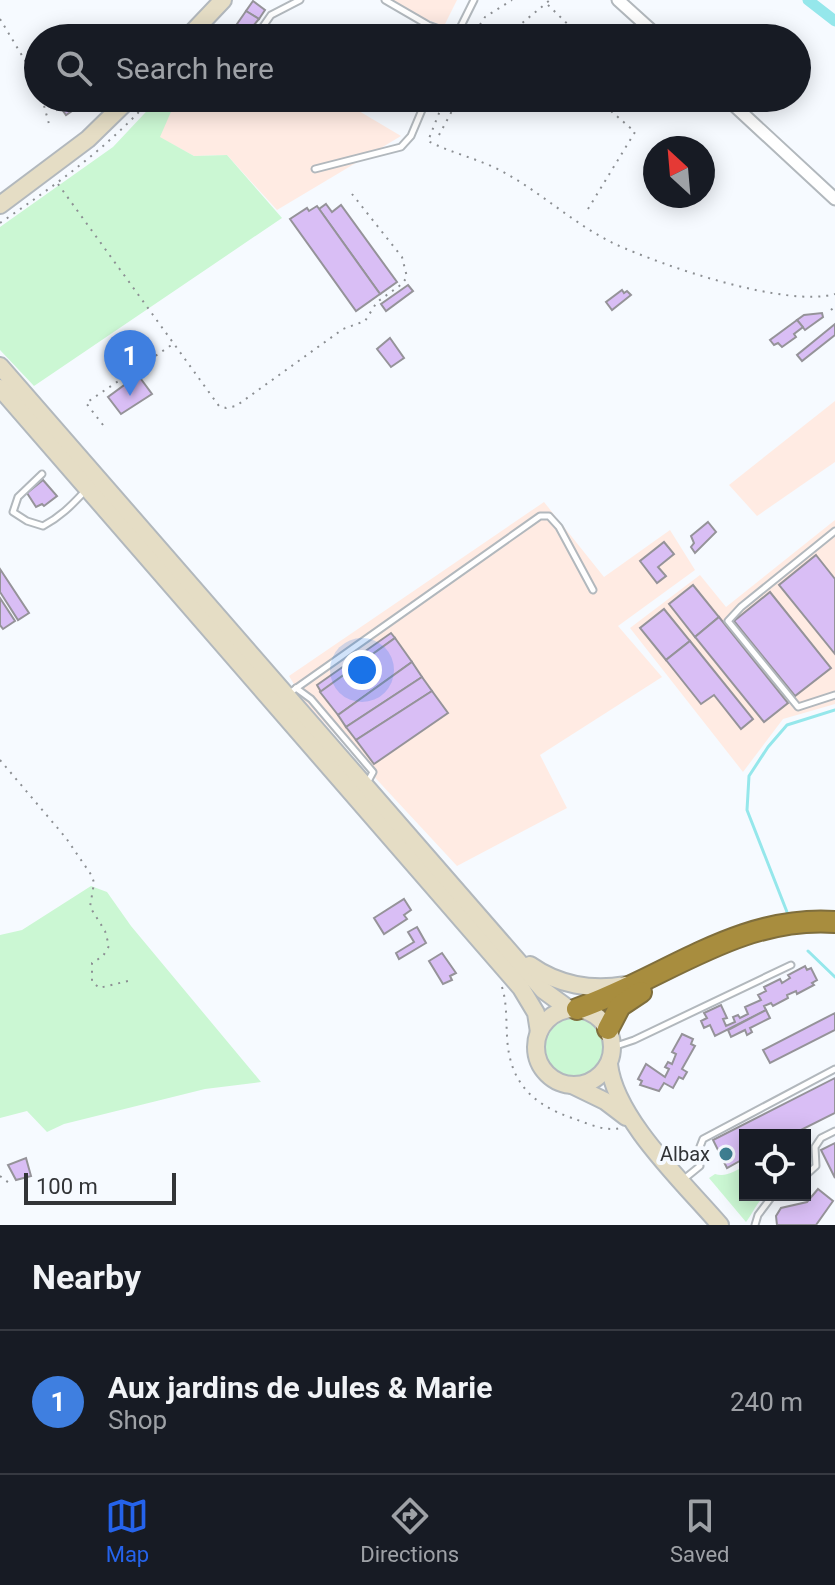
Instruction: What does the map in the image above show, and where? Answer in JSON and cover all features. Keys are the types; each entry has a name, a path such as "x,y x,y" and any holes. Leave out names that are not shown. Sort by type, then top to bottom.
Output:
{"highway":[{"path":"573,1009 744,933 792,922 835,922"},
{"path":"610,1047 615,1012 634,995 722,953 779,935 808,931 835,932"}],"main road":[{"path":"200,24 223,0"},
{"path":"3,200 88,139 116,112"},
{"path":"0,366 292,691 366,785 543,990 573,1009 595,1015 610,1047 613,1086 631,1120 720,1225"},
{"path":"0,388 521,988 536,1013 539,1032 536,1050 541,1067 554,1080 605,1101 631,1120"},
{"path":"506,946 538,971 569,984 607,987 639,982"},
{"path":"539,1032 551,1016 573,1009"},
{"path":"572,1085 597,1078 610,1047"}],"street":[{"path":"618,0 645,24"},
{"path":"741,112 835,199"}],"lane":[{"path":"265,24 271,15 300,0"},
{"path":"385,0 426,24"},
{"path":"461,24 474,0"},
{"path":"315,169 401,147 411,136 421,112"},
{"path":"42,474 18,497 13,512 43,526 72,506 88,488"},
{"path":"292,691 540,516 549,516 559,527 593,590"},
{"path":"835,531 728,621 798,707 835,695"},
{"path":"610,1047 634,1040 791,965"},
{"path":"682,1181 700,1166 696,1157 703,1139 835,1069"},
{"path":"811,1171 816,1166 815,1147 821,1138 835,1131"},
{"path":"755,1225 768,1201"}],"path":[{"path":"480,24 485,17 512,0"},
{"path":"522,24 550,0"},
{"path":"547,4 568,24"},
{"path":"0,19 24,59"},
{"path":"46,112 49,124"},
{"path":"0,223 58,184 122,132 140,112"},
{"path":"439,112 428,141 480,160 507,174 613,243 666,264 762,290 822,297 835,294"},
{"path":"439,135 451,112"},
{"path":"588,209 635,132 612,112"},
{"path":"58,184 219,406 226,408 236,406 343,329 365,321 377,302 407,277 406,265 352,194"},
{"path":"831,310 835,306"},
{"path":"103,425 86,403 174,343"},
{"path":"0,760 66,838 92,876 94,883 90,907 105,931 109,946 103,956 92,963 92,981 99,988 128,981"},
{"path":"504,994 508,1053 518,1079 531,1096 554,1112 605,1128 621,1127 631,1120"},
{"path":"0,1176 9,1183"}],"shaded area":[{"path":"389,0 457,0 445,24 423,18"},
{"path":"171,112 361,112 401,136 277,210 227,155 194,156 159,137"},
{"path":"835,401 835,462 757,516 729,485"},
{"path":"544,502 604,577 670,530 695,570 618,626 662,677 540,755 567,808 457,866 304,701 289,676"},
{"path":"835,520 835,704 783,719 743,772 630,628 700,575 726,607"}],"green space":[{"path":"146,112 171,112 160,137 194,156 227,155 282,218 34,386 0,350 0,227 113,147"},
{"path":"91,886 107,892 131,926 261,1082 205,1089 64,1124 47,1132 27,1111 0,1118 0,935 22,930"},
{"path":"576,1018 598,1027 607,1049 598,1071 576,1080 554,1071 545,1049 554,1027"},
{"path":"739,1169 739,1201 760,1201 746,1222 709,1178 715,1174 727,1174"}],"building":[{"path":"253,1 265,10 259,19 246,11"},
{"path":"246,11 259,19 255,24 237,24"},
{"path":"326,204 332,212 341,205 397,282 380,294 319,209"},
{"path":"317,206 380,294 356,311 290,219 307,208 309,211"},
{"path":"408,285 413,291 386,311 381,304"},
{"path":"622,290 631,295 612,310 606,302"},
{"path":"822,313 823,317 805,330 797,320 804,315"},
{"path":"797,320 803,327 794,334 796,337 782,347 778,343 774,345 770,340"},
{"path":"835,324 835,335 802,361 797,355"},
{"path":"390,338 404,358 391,367 377,349"},
{"path":"138,375 152,394 121,414 108,397"},
{"path":"43,480 57,496 44,506 36,507 27,493"},
{"path":"708,522 716,532 695,553 691,547 694,543 691,536"},
{"path":"664,542 674,554 658,567 666,576 657,583 640,561"},
{"path":"816,555 835,579 835,654 779,585"},
{"path":"0,569 29,613 18,620 0,592"},
{"path":"693,585 719,617 695,637 669,604"},
{"path":"770,592 831,668 795,696 734,621"},
{"path":"0,598 15,621 3,629 0,625"},
{"path":"664,609 690,641 666,660 640,628"},
{"path":"719,617 788,703 764,722 695,637"},
{"path":"391,633 395,638 321,692 317,685"},
{"path":"395,638 412,662 338,715 320,692"},
{"path":"690,641 753,719 741,729 714,695 701,704 666,660"},
{"path":"412,662 422,677 346,727 338,715"},
{"path":"422,677 432,691 356,740 346,727"},
{"path":"432,691 448,713 374,764 356,740"},
{"path":"404,899 411,910 404,915 407,919 384,934 374,918"},
{"path":"417,927 426,943 399,959 396,953 414,942 408,932"},
{"path":"442,953 456,973 450,976 452,980 443,984 429,961"},
{"path":"805,966 807,970 811,968 817,980 812,983 814,985 797,994 796,991 787,995 788,998 773,1006 771,1003 764,1006 766,1010 715,1036 710,1025 704,1028 701,1021 707,1018 704,1013 721,1005 727,1018 723,1019 726,1026 735,1022 733,1017 748,1014 745,1007 761,1000 758,995 766,991 764,987 780,979 782,983 790,978 788,975"},
{"path":"766,1010 770,1018 750,1028 752,1032 747,1035 745,1030 731,1037 728,1030"},
{"path":"835,1013 835,1030 770,1063 763,1050"},
{"path":"682,1034 693,1039 691,1044 695,1046 682,1069 687,1072 683,1079 679,1077 673,1088 664,1083 659,1091 640,1085 642,1081 638,1079 646,1064 665,1077 669,1069 665,1067 668,1062 672,1064 676,1054 672,1052"},
{"path":"835,1078 835,1113 803,1129 739,1129 739,1161 727,1168 713,1140"},
{"path":"835,1143 835,1178 821,1150"},
{"path":"26,1158 31,1176 16,1180 8,1165"},
{"path":"818,1189 833,1201 816,1225 777,1225 776,1216 781,1208 811,1201"}],"waterway":[{"path":"808,0 835,21"},
{"path":"787,912 747,810 749,776 787,725 835,710"},
{"path":"808,951 835,977"}],"place":[{"name":"Aux jardins de Jules & Marie","path":"130,396"},
{"name":"Albax","path":"726,1154"}]}
